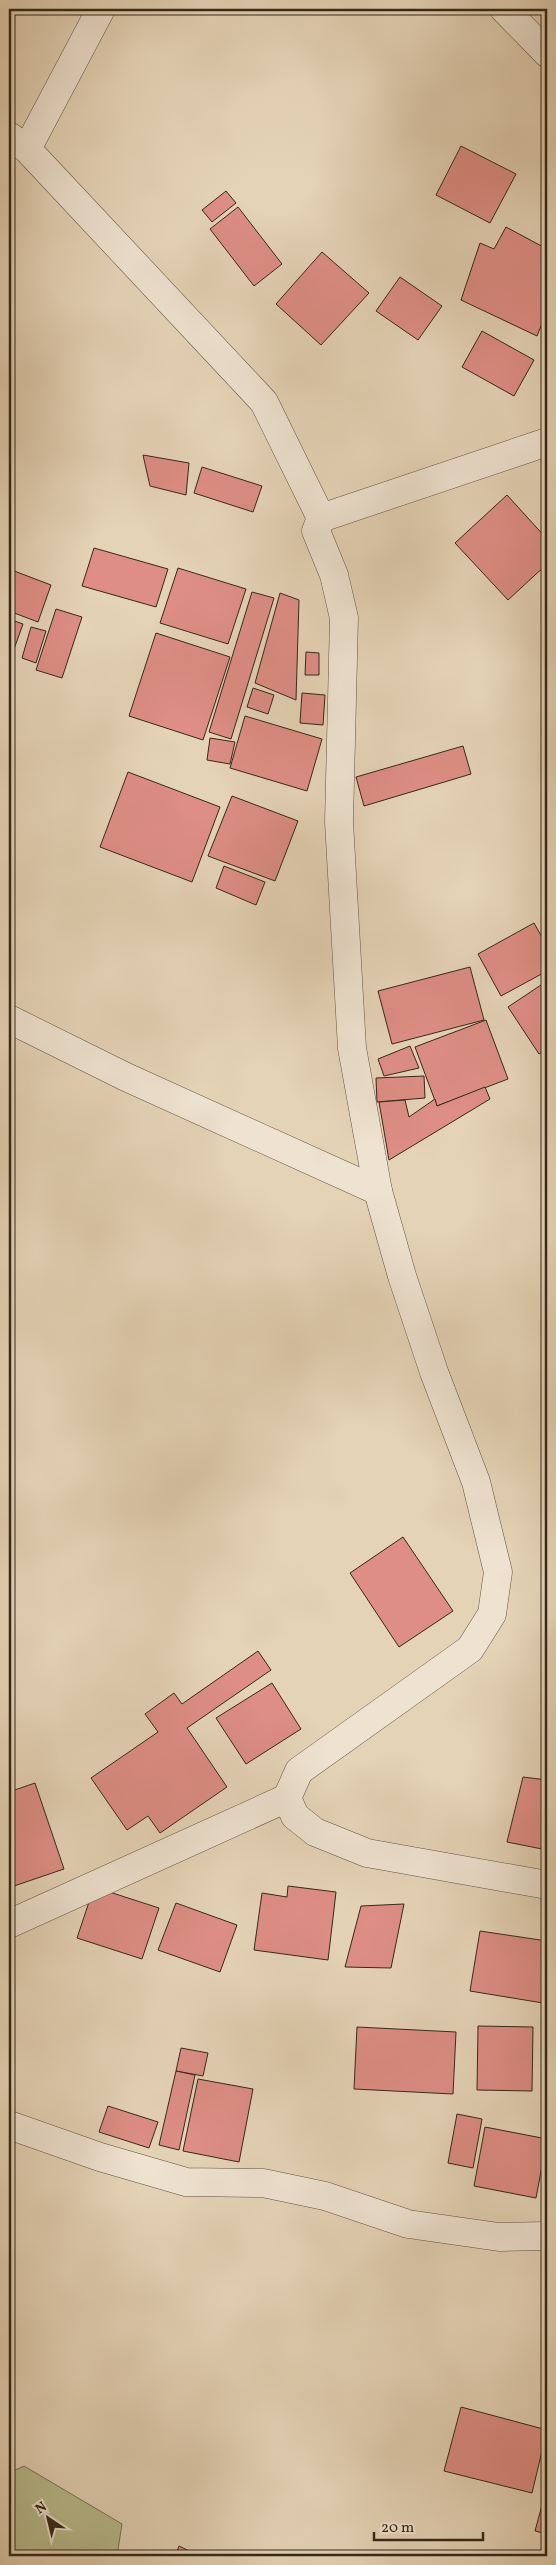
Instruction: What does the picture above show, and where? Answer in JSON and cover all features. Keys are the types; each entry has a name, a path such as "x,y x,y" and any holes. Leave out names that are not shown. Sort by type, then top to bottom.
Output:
{"street":[{"path":"9,1924 287,1798 298,1771 470,1648 492,1614 498,1572 476,1482 434,1372 402,1276 378,1191 352,1048 338,822 344,618 334,575 316,531 321,518 264,402 18,143 101,9"},
{"path":"504,9 547,53"},
{"path":"321,518 547,442"},
{"path":"9,1019 126,1077 378,1191"},
{"path":"287,1798 295,1816 315,1832 367,1853 547,1885"},
{"path":"9,2125 100,2156 186,2182 263,2184 325,2196 408,2224 499,2237 547,2236"}],"green space":[{"path":"24,2466 122,2524 117,2556 9,2556 9,2473"}],"building":[{"path":"461,146 516,174 490,223 436,195"},
{"path":"226,191 236,203 212,222 202,210"},
{"path":"238,207 282,264 254,286 210,229"},
{"path":"506,227 547,249 547,311 537,336 461,300 480,243 494,249"},
{"path":"322,252 369,293 321,345 276,304"},
{"path":"400,277 442,306 418,340 376,311"},
{"path":"482,331 534,360 514,396 462,367"},
{"path":"143,455 189,463 186,495 150,486"},
{"path":"202,467 262,486 253,512 194,493"},
{"path":"507,495 547,539 547,564 508,600 455,543"},
{"path":"94,548 168,569 156,607 82,586"},
{"path":"178,568 246,589 228,644 160,623"},
{"path":"9,569 51,585 38,622 9,611"},
{"path":"252,592 274,598 231,739 209,732"},
{"path":"280,593 299,600 296,700 255,683"},
{"path":"56,609 82,617 62,678 36,670"},
{"path":"9,619 23,624 9,663"},
{"path":"31,627 46,631 36,663 22,658"},
{"path":"156,633 230,657 203,740 129,716"},
{"path":"306,652 319,653 319,675 305,675"},
{"path":"253,688 274,695 268,714 247,707"},
{"path":"302,693 325,695 323,725 300,723"},
{"path":"245,716 322,739 307,791 230,768"},
{"path":"210,738 235,742 230,764 207,760"},
{"path":"463,746 471,774 364,806 356,777"},
{"path":"128,772 220,807 192,882 100,847"},
{"path":"232,796 298,821 275,881 208,856"},
{"path":"224,866 265,882 256,905 216,888"},
{"path":"534,923 547,946 547,971 501,996 478,954"},
{"path":"470,967 484,1020 392,1044 378,991"},
{"path":"547,981 547,1049 539,1054 508,1007"},
{"path":"486,1020 508,1079 437,1106 415,1047"},
{"path":"410,1046 419,1068 384,1076 378,1059"},
{"path":"424,1076 425,1098 377,1102 376,1078"},
{"path":"485,1087 490,1099 389,1160 379,1102 405,1100 409,1117 435,1099 437,1106"},
{"path":"403,1537 453,1611 399,1647 350,1573"},
{"path":"258,1651 271,1670 187,1728 227,1787 160,1833 148,1816 127,1830 91,1778 158,1732 145,1714 174,1693 182,1704"},
{"path":"272,1683 301,1729 246,1764 216,1718"},
{"path":"523,1777 547,1780 547,1850 507,1842"},
{"path":"35,1783 64,1869 14,1886 9,1871 9,1792"},
{"path":"288,1886 336,1892 328,1960 254,1950 262,1893 287,1897"},
{"path":"94,1887 159,1908 142,1959 77,1938"},
{"path":"176,1903 237,1925 220,1972 158,1950"},
{"path":"404,1904 391,1968 345,1967 361,1906"},
{"path":"480,1931 547,1941 547,1974 543,2003 470,1991"},
{"path":"478,2026 533,2027 532,2091 477,2090"},
{"path":"357,2027 456,2032 453,2094 354,2089"},
{"path":"181,2048 208,2053 203,2076 176,2071"},
{"path":"176,2071 195,2075 179,2150 159,2145"},
{"path":"198,2079 253,2089 239,2162 183,2151"},
{"path":"108,2106 158,2122 149,2148 99,2132"},
{"path":"457,2114 482,2119 473,2168 448,2163"},
{"path":"485,2127 547,2139 536,2198 474,2186"},
{"path":"461,2407 547,2430 532,2493 444,2471"},
{"path":"547,2483 547,2504 542,2502"},
{"path":"542,2505 547,2507 547,2534 535,2531"},
{"path":"179,2546 198,2555 175,2556"},
{"path":"542,2546 547,2547 547,2556 540,2556"}]}
